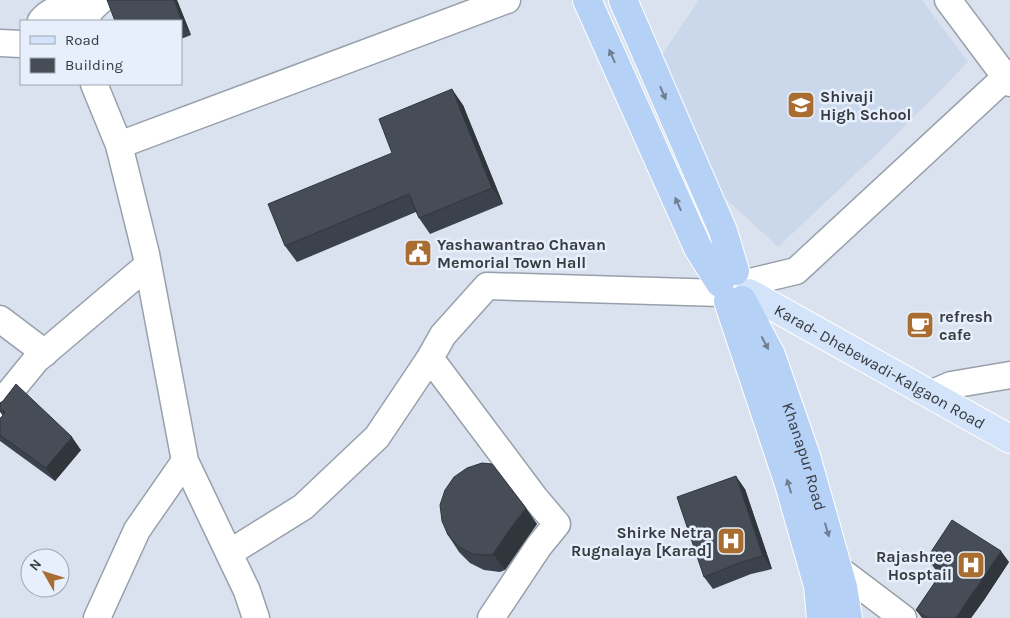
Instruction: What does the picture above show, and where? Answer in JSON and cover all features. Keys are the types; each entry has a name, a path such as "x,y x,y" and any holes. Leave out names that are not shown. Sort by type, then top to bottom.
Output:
{"highway":[{"path":"587,0 698,248 735,289"},
{"path":"622,0 723,231 735,289 818,586 821,618"},
{"name":"Khanapur Road","path":"735,289 771,355 806,456 843,587 848,618"}],"main road":[{"name":"Karad- Dhebewadi-Kalgaon Road","path":"735,289 1010,439"}],"street":[{"path":"118,145 507,0"},
{"path":"229,553 303,507 377,437 430,358 443,335 487,286 735,289 796,271 1009,78 948,0"},
{"path":"42,20 58,9 80,9"},
{"path":"0,43 20,44"},
{"path":"94,85 118,145 148,265 185,461 247,591 256,618"},
{"path":"0,404 36,360 148,265"},
{"path":"0,319 45,353"},
{"path":"430,358 535,498 557,524 539,546 491,618"},
{"path":"930,394 951,385 1010,375"},
{"path":"97,618 137,530 185,461"},
{"path":"837,568 903,618"}],"shaded area":[{"name":"Shivaji High School","path":"699,0 922,0 968,62 883,148 778,247 703,177 659,59"}],"building":[{"path":"107,0 174,0 181,20 115,20"},
{"path":"452,89 492,188 419,218 409,194 285,246 268,204 392,153 379,119"},
{"path":"16,384 72,437 46,468 0,435 0,419 5,412 0,409 0,403"},
{"path":"482,463 492,464 526,508 493,554 489,555 473,554 459,547 448,535 442,521 440,505 445,490 454,477 467,468"},
{"path":"736,476 763,556 704,577 677,497"},
{"path":"952,520 1001,551 956,618 928,618 916,610 944,569 927,558"}],"place":[{"name":"Shivaji High School","path":"801,105"},
{"name":"Yashawantrao Chavan Memorial Town Hall","path":"418,253"},
{"name":"refresh cafe","path":"920,325"},
{"name":"Shirke Netra Rugnalaya [Karad]","path":"731,541"},
{"name":"Rajashree Hosptail","path":"971,565"}]}
